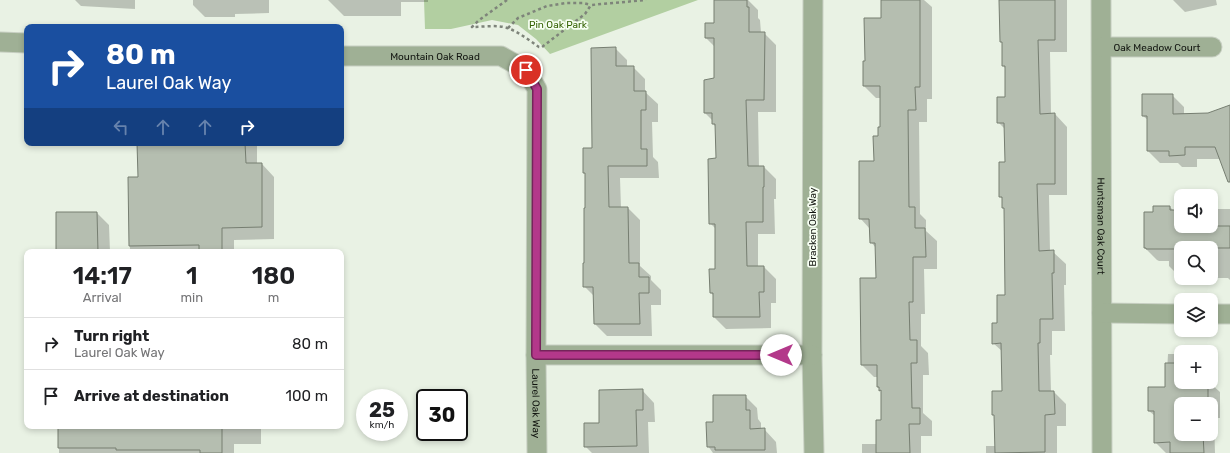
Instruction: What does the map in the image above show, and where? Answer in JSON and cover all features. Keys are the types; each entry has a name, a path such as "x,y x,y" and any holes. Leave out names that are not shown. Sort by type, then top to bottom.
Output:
{"street":[{"name":"Bracken Oak Way","path":"812,0 812,355 814,453"},
{"name":"Huntsman Oak Court","path":"1101,0 1102,453"},
{"path":"0,42 24,43"},
{"name":"Oak Meadow Court","path":"1102,47 1212,47"},
{"name":"Mountain Oak Road","path":"344,56 501,56 526,70"},
{"name":"Laurel Oak Way","path":"526,70 537,89 536,355 538,453"},
{"path":"1102,313 1174,314"},
{"path":"1218,314 1230,314"},
{"path":"536,355 812,355"}],"path":[{"path":"507,0 478,20 472,27 508,28 539,47 542,47 585,14 591,5"},
{"path":"508,28 518,18 547,6 566,1 591,5 646,0"}],"green space":[{"name":"Pin Oak Park","path":"424,0 698,0 550,54 536,39 518,25 492,20 451,29 425,29"}],"building":[{"path":"714,0 747,0 747,7 749,7 749,32 765,32 764,100 746,100 748,166 764,166 763,222 746,222 747,266 764,266 764,292 759,292 760,317 713,317 713,293 710,293 709,269 715,269 715,224 709,224 708,159 716,158 715,124 712,124 712,113 704,113 704,80 714,78 714,38 705,38 705,23 714,23"},
{"path":"881,0 920,0 920,87 915,87 916,110 908,110 909,207 915,207 915,228 925,228 926,257 913,257 913,302 909,302 910,340 917,340 917,363 911,363 912,408 920,408 920,424 909,424 910,453 876,453 876,420 881,420 881,390 879,391 879,387 877,387 877,365 861,365 860,278 876,278 875,243 870,243 869,219 859,219 859,161 874,161 873,136 878,136 878,127 880,127 880,86 863,86 863,61 865,61 864,18 881,18"},
{"path":"999,0 1055,0 1055,40 1038,40 1040,114 1055,113 1055,184 1037,184 1039,251 1054,250 1054,273 1052,273 1053,319 1040,319 1040,343 1038,343 1039,391 1054,391 1055,414 1045,415 1045,452 995,453 992,391 1002,391 1001,343 992,344 992,323 997,323 997,295 1005,295 1004,208 1002,208 1002,197 999,197 999,162 1005,162 1004,123 997,123 997,97 1005,97 1005,66 1002,66"},
{"path":"616,47 616,66 634,66 634,91 646,91 646,110 641,110 641,149 647,149 647,166 608,166 609,207 628,207 629,263 639,263 639,277 649,277 649,293 639,293 640,324 594,324 593,287 583,287 585,173 583,173 583,148 592,148 591,48"},
{"path":"1142,94 1173,94 1173,114 1208,113 1230,105 1230,182 1228,182 1215,147 1185,147 1185,155 1169,156 1169,151 1147,151 1147,116 1142,116"},
{"path":"137,146 245,146 246,163 262,163 262,227 222,228 222,249 199,249 199,245 129,246 128,177 138,177"},
{"path":"1153,206 1170,206 1170,210 1174,210 1174,233 1218,233 1218,226 1230,226 1230,248 1218,248 1218,241 1174,241 1174,249 1146,249 1144,248 1144,212 1153,212"},
{"path":"56,212 97,212 98,249 56,249"},
{"path":"1165,363 1174,363 1174,389 1208,389 1208,397 1174,397 1174,441 1203,441 1204,453 1170,453 1170,442 1154,443 1154,411 1148,411 1148,387 1165,387"},
{"path":"643,389 643,410 636,410 637,446 584,447 584,423 599,423 599,390"},
{"path":"713,395 746,395 746,410 750,410 750,429 765,428 765,450 715,450 715,447 707,447 706,422 713,422"},
{"path":"58,429 222,429 222,453 200,453 200,450 58,448"}],"route":[{"path":"526,70 537,89 536,355 781,355"}]}
